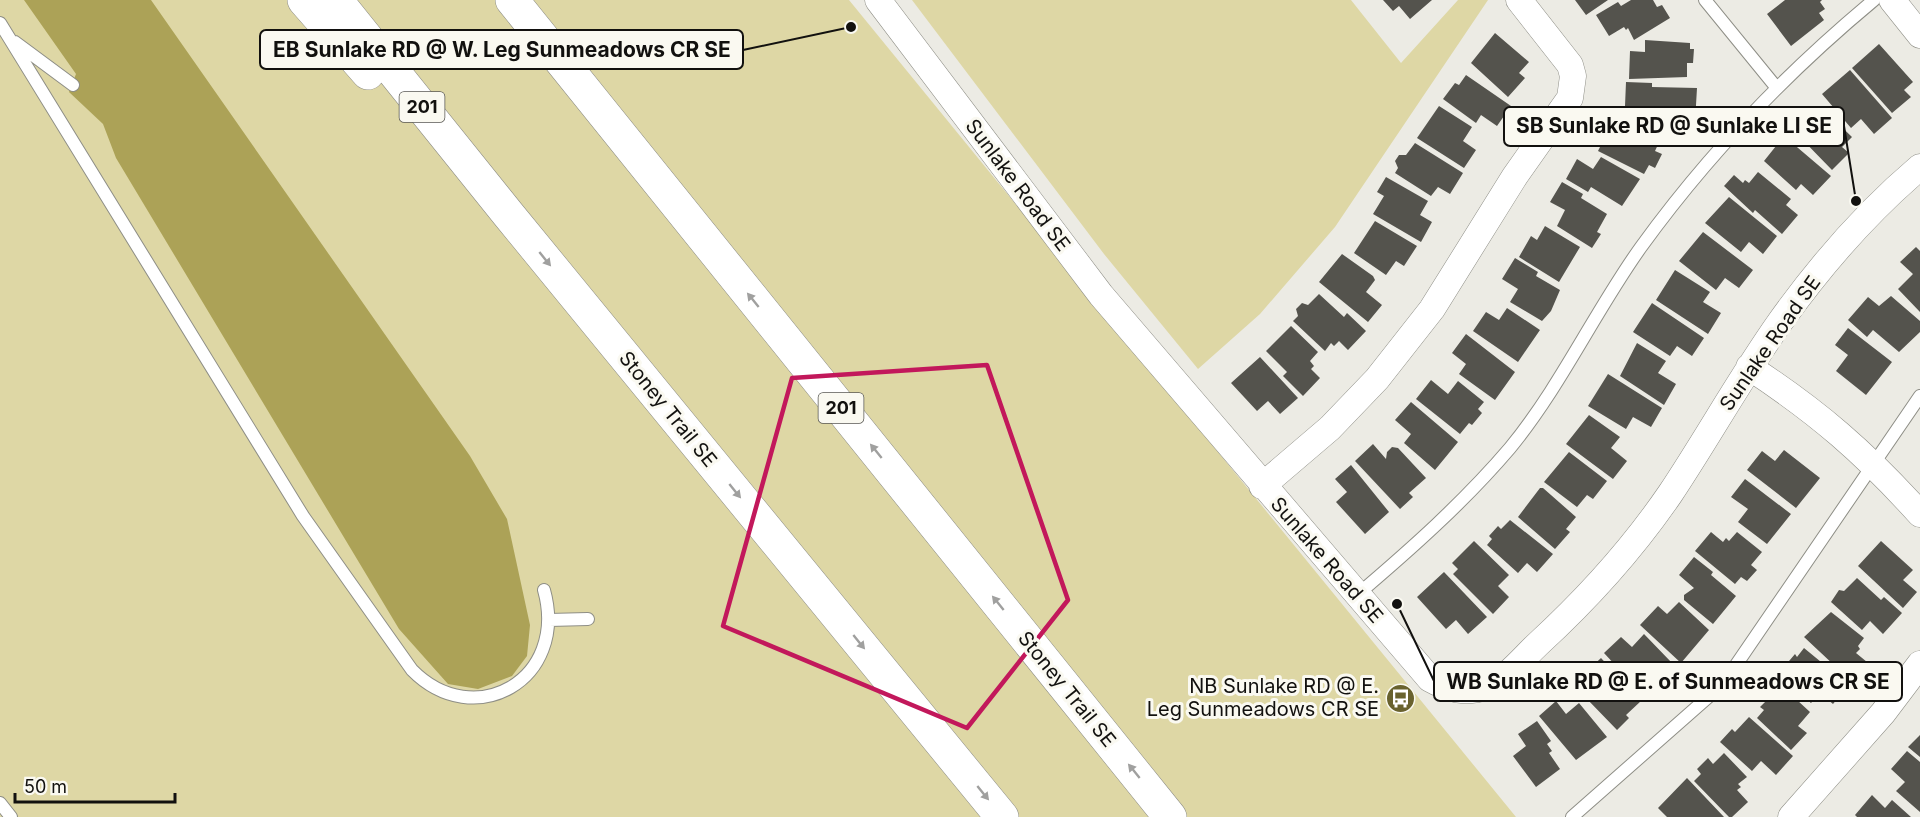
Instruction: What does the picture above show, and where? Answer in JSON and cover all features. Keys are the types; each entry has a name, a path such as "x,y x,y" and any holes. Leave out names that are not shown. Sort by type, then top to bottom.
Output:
{"highway":[{"path":"304,0 406,113 508,214"},
{"name":"Stoney Trail SE","path":"336,0 508,214 1002,817"},
{"name":"Stoney Trail SE","path":"512,0 1170,817"}],"street":[{"name":"Sunlake Road SE","path":"878,0 1101,295 1262,486 1430,679 1458,691 1488,686 1499,680 1551,632 1640,534 1670,494 1749,367 1820,270 1897,186 1920,167"},
{"path":"1262,486 1350,408 1406,344 1432,309 1515,176 1570,98 1573,76 1570,65 1519,0"},
{"path":"1892,0 1920,35"},
{"path":"1749,367 1822,417 1874,463 1920,514"},
{"path":"1791,817 1883,713 1920,664"}],"lane":[{"path":"1705,0 1776,87"},
{"path":"1357,595 1426,536 1510,447 1546,398 1640,248 1717,150 1809,54 1874,0"},
{"path":"0,23 303,516 412,670 422,680 444,692 471,697 499,692 524,678 542,657 547,642 549,620 544,590"},
{"path":"9,38 73,85"},
{"path":"1572,817 1723,684 1920,396"},
{"path":"549,620 588,619"},
{"path":"0,804 11,817"}],"highlighted area":[{"path":"987,365 1068,600 967,728 723,626 792,378"}],"shaded area":[{"path":"0,0 849,0 1516,817 0,817"},
{"path":"24,0 151,0 470,456 507,519 530,625 527,656 512,676 478,689 448,684 399,629 116,158 103,124 69,92 76,74"},
{"path":"912,0 1351,0 1401,63 1458,0 1488,0 1335,227 1260,314 1198,369 1104,254"}],"building":[{"path":"1383,0 1432,0 1410,19 1399,6 1393,11"},
{"path":"1575,0 1608,0 1586,15"},
{"path":"1631,0 1653,0 1657,7 1662,5 1670,18 1634,40 1628,28 1626,30 1624,27 1609,36 1596,15 1618,2 1621,6"},
{"path":"1785,0 1822,0 1820,2 1825,9 1819,13 1824,20 1791,46 1767,14"},
{"path":"1495,33 1529,62 1519,73 1525,78 1508,97 1471,63"},
{"path":"1645,40 1690,43 1690,49 1694,49 1693,63 1687,63 1687,77 1629,79 1630,51 1645,52"},
{"path":"1879,44 1913,82 1904,90 1911,97 1892,113 1852,68"},
{"path":"1850,70 1892,118 1874,134 1861,119 1851,128 1822,94"},
{"path":"1466,75 1511,106 1497,126 1481,115 1476,123 1443,99 1455,83 1459,85"},
{"path":"1626,82 1652,83 1652,87 1697,88 1695,122 1645,120 1646,107 1625,106"},
{"path":"1439,106 1472,127 1463,141 1476,150 1464,168 1417,138"},
{"path":"1821,107 1852,137 1842,147 1849,153 1832,170 1796,133"},
{"path":"1633,121 1662,136 1655,151 1662,154 1655,168 1649,165 1644,174 1598,151 1609,129 1623,136"},
{"path":"1784,136 1831,176 1813,195 1801,184 1796,190 1764,161"},
{"path":"1415,143 1463,173 1450,194 1438,187 1431,196 1395,173 1398,168 1395,161 1399,155 1406,155"},
{"path":"1601,157 1640,179 1622,206 1591,187 1588,192 1566,179 1577,159 1593,169"},
{"path":"1758,172 1791,199 1786,205 1798,215 1782,234 1755,210 1753,213 1724,186 1734,175 1743,183 1745,180 1749,183"},
{"path":"1386,177 1428,201 1420,215 1432,222 1421,242 1373,214 1384,196 1377,192"},
{"path":"1562,182 1583,194 1581,198 1607,214 1597,232 1601,234 1592,248 1557,226 1565,210 1550,202"},
{"path":"1729,197 1777,236 1763,254 1749,242 1741,252 1705,223"},
{"path":"1375,221 1417,246 1404,266 1396,261 1386,275 1354,253"},
{"path":"1545,226 1580,247 1559,282 1519,257 1531,236 1537,240"},
{"path":"1703,232 1753,270 1739,288 1725,278 1716,290 1679,261"},
{"path":"1916,247 1920,251 1920,312 1898,289 1913,274 1900,262"},
{"path":"1342,254 1373,276 1375,280 1366,292 1382,305 1368,322 1319,282"},
{"path":"1515,258 1538,272 1536,276 1560,290 1551,311 1542,321 1510,302 1518,289 1502,279"},
{"path":"1675,270 1710,292 1703,302 1721,313 1708,334 1656,300"},
{"path":"1319,294 1344,317 1347,313 1366,331 1348,350 1339,341 1334,346 1331,343 1325,351 1293,321 1298,316 1296,309 1302,303 1308,305"},
{"path":"1891,296 1920,321 1920,332 1899,352 1873,330 1867,337 1848,320 1868,297 1879,306"},
{"path":"1652,303 1704,338 1692,356 1677,346 1670,356 1633,332"},
{"path":"1507,308 1540,330 1518,362 1473,331 1486,312 1499,320"},
{"path":"1291,326 1318,352 1310,361 1314,366 1311,369 1320,378 1303,396 1283,376 1287,372 1266,351"},
{"path":"1848,328 1892,362 1866,395 1836,371 1848,355 1835,345"},
{"path":"1466,334 1515,372 1495,400 1459,374 1466,364 1452,353"},
{"path":"1637,343 1666,361 1658,373 1676,384 1664,405 1620,376"},
{"path":"1260,357 1298,398 1280,414 1268,401 1257,411 1231,383"},
{"path":"1608,374 1662,408 1651,427 1633,417 1626,429 1588,406"},
{"path":"1431,380 1448,394 1458,381 1484,402 1478,409 1482,413 1460,434 1416,399"},
{"path":"1411,402 1458,442 1435,470 1404,443 1411,434 1395,420"},
{"path":"1589,415 1620,437 1611,448 1627,461 1613,479 1566,444"},
{"path":"1373,444 1386,459 1387,452 1392,447 1398,448 1426,478 1409,493 1413,497 1400,509 1355,461"},
{"path":"1784,450 1820,478 1796,508 1747,470 1762,451 1775,461"},
{"path":"1569,452 1607,481 1593,499 1587,495 1577,507 1544,482"},
{"path":"1351,465 1389,512 1365,534 1336,502 1347,492 1335,479"},
{"path":"1745,479 1791,514 1767,544 1738,522 1748,509 1731,497"},
{"path":"1540,488 1543,488 1576,517 1566,529 1570,532 1555,549 1518,517"},
{"path":"1510,520 1553,554 1537,572 1527,563 1518,573 1487,545 1492,539 1489,536 1498,526 1501,529"},
{"path":"1711,532 1723,542 1726,538 1729,541 1737,532 1762,552 1751,565 1757,570 1747,581 1741,577 1735,584 1695,551"},
{"path":"1474,541 1509,575 1498,586 1509,597 1493,614 1453,574 1458,569 1452,563"},
{"path":"1881,541 1913,570 1903,580 1917,592 1903,608 1858,566"},
{"path":"1694,557 1713,572 1711,575 1736,596 1713,624 1684,600 1684,595 1694,588 1679,575"},
{"path":"1444,572 1487,617 1468,634 1456,620 1446,629 1417,597"},
{"path":"1857,578 1881,600 1884,597 1902,613 1883,634 1870,621 1862,630 1831,602 1839,590 1844,591"},
{"path":"1679,602 1709,630 1681,663 1640,625 1658,606 1667,614"},
{"path":"1831,612 1864,638 1856,653 1867,662 1851,681 1804,637"},
{"path":"1644,634 1672,663 1672,668 1667,672 1669,679 1663,685 1656,683 1643,695 1604,653 1621,637 1632,647"},
{"path":"1804,648 1849,685 1833,704 1820,693 1811,703 1778,674 1795,654 1797,657"},
{"path":"1601,658 1641,701 1626,715 1629,718 1617,730 1587,699 1597,690 1583,675"},
{"path":"1784,688 1810,712 1798,726 1807,733 1791,750 1757,718 1764,710 1760,707 1770,697 1774,700"},
{"path":"1556,701 1566,714 1579,703 1607,737 1576,760 1539,716"},
{"path":"1749,717 1793,756 1776,775 1761,761 1752,771 1720,742 1732,729 1735,732"},
{"path":"1537,721 1551,741 1547,744 1552,751 1549,753 1560,769 1536,787 1513,756 1526,746 1518,734"},
{"path":"1920,735 1920,757 1908,747"},
{"path":"1907,751 1920,762 1920,812 1896,791 1905,782 1891,769"},
{"path":"1724,753 1747,777 1738,784 1741,787 1737,790 1748,802 1732,817 1729,817 1694,781 1701,774 1697,769 1708,758 1713,764"},
{"path":"1687,778 1724,817 1667,817 1658,808"},
{"path":"1872,795 1885,808 1892,800 1911,817 1857,817 1855,815"}],"place":[{"name":"EB Sunlake RD @ W. Leg Sunmeadows CR SE","path":"851,27"},
{"name":"SB Sunlake RD @ Sunlake LI SE","path":"1856,201"},
{"name":"WB Sunlake RD @ E. of Sunmeadows CR SE","path":"1397,604"},
{"name":"NB Sunlake RD @ E. Leg Sunmeadows CR SE","path":"1400,698"}]}
